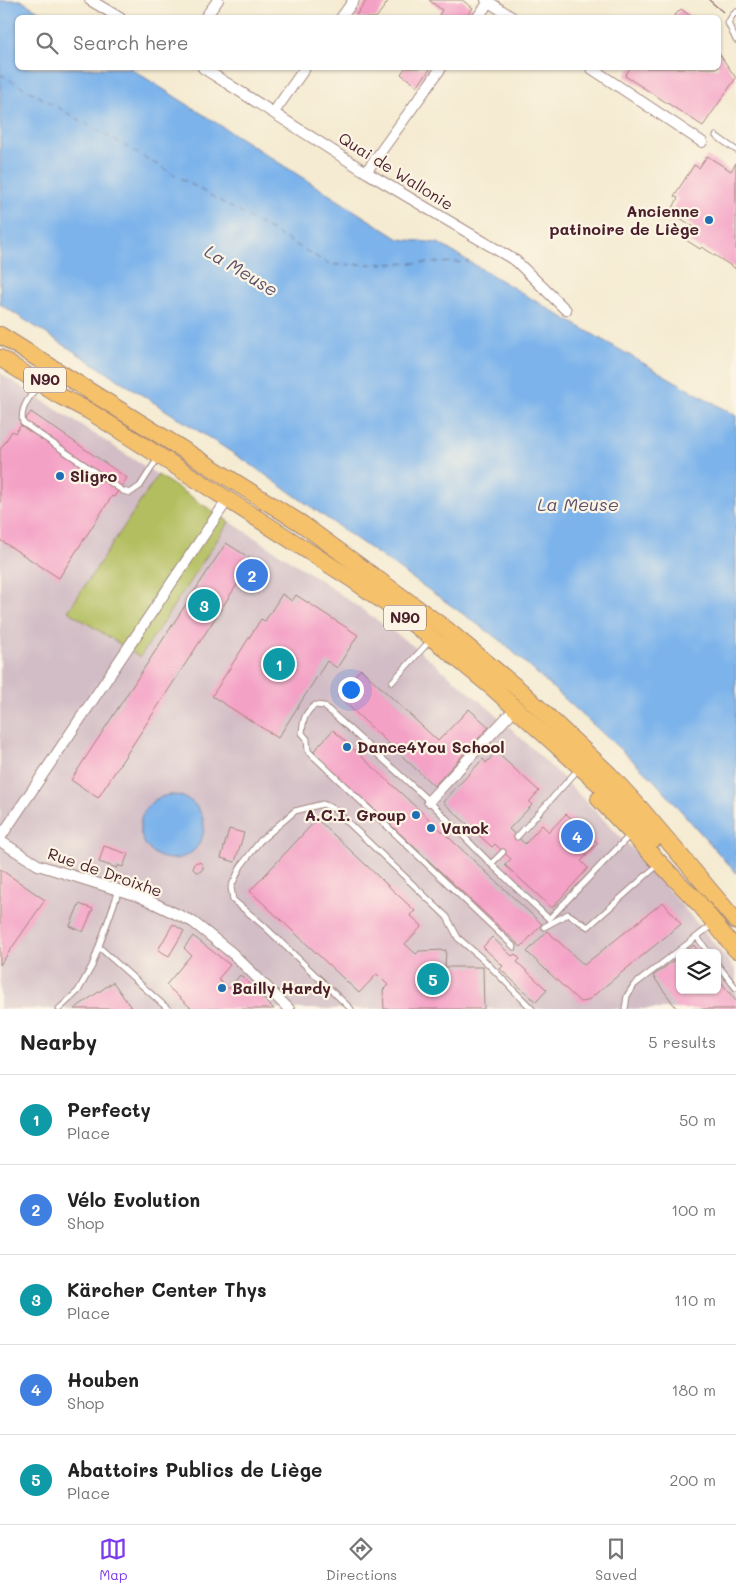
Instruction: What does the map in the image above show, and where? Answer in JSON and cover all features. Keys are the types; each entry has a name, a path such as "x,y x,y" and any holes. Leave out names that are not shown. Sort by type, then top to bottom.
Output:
{"main road":[{"name":"N90","path":"0,335 167,441 202,460 329,543 433,619 496,670 574,740 641,809 736,921"},
{"name":"N90","path":"0,351 74,398 89,411 353,580 442,646 494,689 581,774 665,851 736,933"},
{"path":"0,358 58,395 89,411"},
{"path":"228,499 236,491 242,492 299,528 329,543"},
{"path":"266,524 284,544 426,645 581,774 604,795 678,875 698,904"},
{"path":"581,774 659,864 698,904 736,950"},
{"path":"641,809 692,857 736,908"}],"street":[{"path":"90,0 115,15"},
{"path":"207,15 218,0"},
{"path":"343,15 354,0"},
{"path":"479,15 489,2 508,15"},
{"name":"Quai de Wallonie","path":"206,70 366,172 516,261 566,310"},
{"path":"274,112 304,70"},
{"path":"366,172 440,70"},
{"path":"594,70 702,142"},
{"path":"0,839 228,499"},
{"path":"429,802 510,714"},
{"name":"Rue de Droixhe","path":"0,839 38,865 141,897 193,922 232,953 289,1009"}],"lane":[{"path":"736,12 728,23 736,40"},
{"path":"716,136 736,150"},
{"path":"39,383 24,406 21,418 23,423 123,491 130,493 140,486 159,456"},
{"path":"392,682 426,645"},
{"path":"514,947 308,751 308,739 302,733 303,720 308,711 315,706 324,706 429,802 549,919 632,833"},
{"path":"517,836 581,774"},
{"path":"351,1009 264,926 232,900 231,887 241,866 260,841 295,811 323,804 334,809 447,916 458,938 486,962 532,1009"},
{"path":"491,864 503,852"},
{"path":"544,927 568,914 588,927 659,864"},
{"path":"59,1009 78,991 92,966 119,890"},
{"path":"625,1009 627,996 634,985 714,923"},
{"path":"697,937 706,949"},
{"path":"99,947 168,1009"},
{"path":"721,969 736,988"}],"shaded area":[{"path":"0,373 322,581 416,648 499,717 561,776 644,861 719,949 676,949 676,994 721,994 721,952 736,971 736,1009 0,1009"}],"green space":[{"path":"158,475 229,522 140,657 68,611"}],"water":[{"name":"La Meuse","path":"0,0 20,0 46,15 15,15 15,70 133,70 399,239 438,243 736,416 736,873 652,778 500,640 250,464 0,304"},
{"path":"172,795 184,797 195,804 202,815 204,827 202,839 195,850 184,857 172,859 160,857 149,850 142,839 140,827 142,815 149,804 160,797"}],"building":[{"path":"367,0 389,0 378,15 356,15"},
{"path":"429,0 462,0 473,8 467,15 439,15 442,10"},
{"path":"681,9 689,15 675,15"},
{"path":"721,56 736,78 703,126 625,76 629,70 721,70"},
{"path":"404,70 429,70 417,86 401,74"},
{"name":"Ancienne patinoire de Liège","path":"707,156 731,171 736,163 736,269 702,247 700,249 686,240 694,227 671,212 678,198 674,196 694,165 699,168"},
{"path":"31,412 127,478 114,497 112,496 59,578 0,540 0,450 12,431 15,433"},
{"path":"226,543 253,560 98,798 71,780"},
{"path":"282,594 292,601 296,595 358,635 337,668 327,661 278,738 212,696 261,619 265,621"},
{"path":"361,669 438,741 469,709 489,727 434,786 337,695"},
{"path":"333,730 542,924 521,947 313,752"},
{"path":"496,752 539,791 529,802 532,805 509,829 525,844 542,825 549,832 566,814 577,823 574,826 577,829 580,827 586,832 583,835 586,838 589,835 598,843 581,861 588,868 552,908 505,865 511,859 495,844 492,847 443,802 483,759 486,763"},
{"path":"317,819 415,911 410,915 422,926 405,944 416,954 419,951 446,950 445,967 483,967 484,1009 384,1009 383,990 388,985 377,974 359,993 250,891"},
{"path":"229,829 244,833 235,862 221,858"},
{"path":"104,846 128,854 123,867 117,865 117,868 99,862"},
{"path":"196,862 200,862 203,867 202,871 196,872 193,869 193,865"},
{"path":"0,869 45,900 0,965"},
{"path":"663,902 681,924 587,1001 580,1002 527,952 547,931 584,965"},
{"path":"79,904 93,909 83,932 70,926"},
{"path":"173,924 184,931 169,956 158,950"},
{"path":"193,936 230,965 218,979 229,989 240,975 274,1009 192,1009 166,985 191,955 184,948"},
{"path":"492,937 512,956 515,954 520,959 517,962 547,990 536,1002 500,969 503,966 483,947"},
{"path":"676,959 676,994 721,994 721,982 736,1001 736,1009 677,1009 653,976"},
{"path":"113,982 132,1009 74,1009"}],"ferry route":[{"path":"0,74 331,265 469,262"}],"tram line":[{"path":"709,0 723,12"}],"place":[{"name":"Ancienne patinoire de Liège","path":"709,220"},
{"name":"Sligro","path":"60,476"},
{"name":"Vélo Evolution","path":"252,575"},
{"name":"Kärcher Center Thys","path":"204,605"},
{"name":"Perfecty","path":"279,664"},
{"name":"Dance4You School","path":"347,747"},
{"name":"A.C.I. Group","path":"416,815"},
{"name":"Vanok","path":"431,828"},
{"name":"Houben","path":"577,836"},
{"name":"Abattoirs Publics de Liège","path":"433,979"},
{"name":"Bailly Hardy","path":"222,988"}]}
